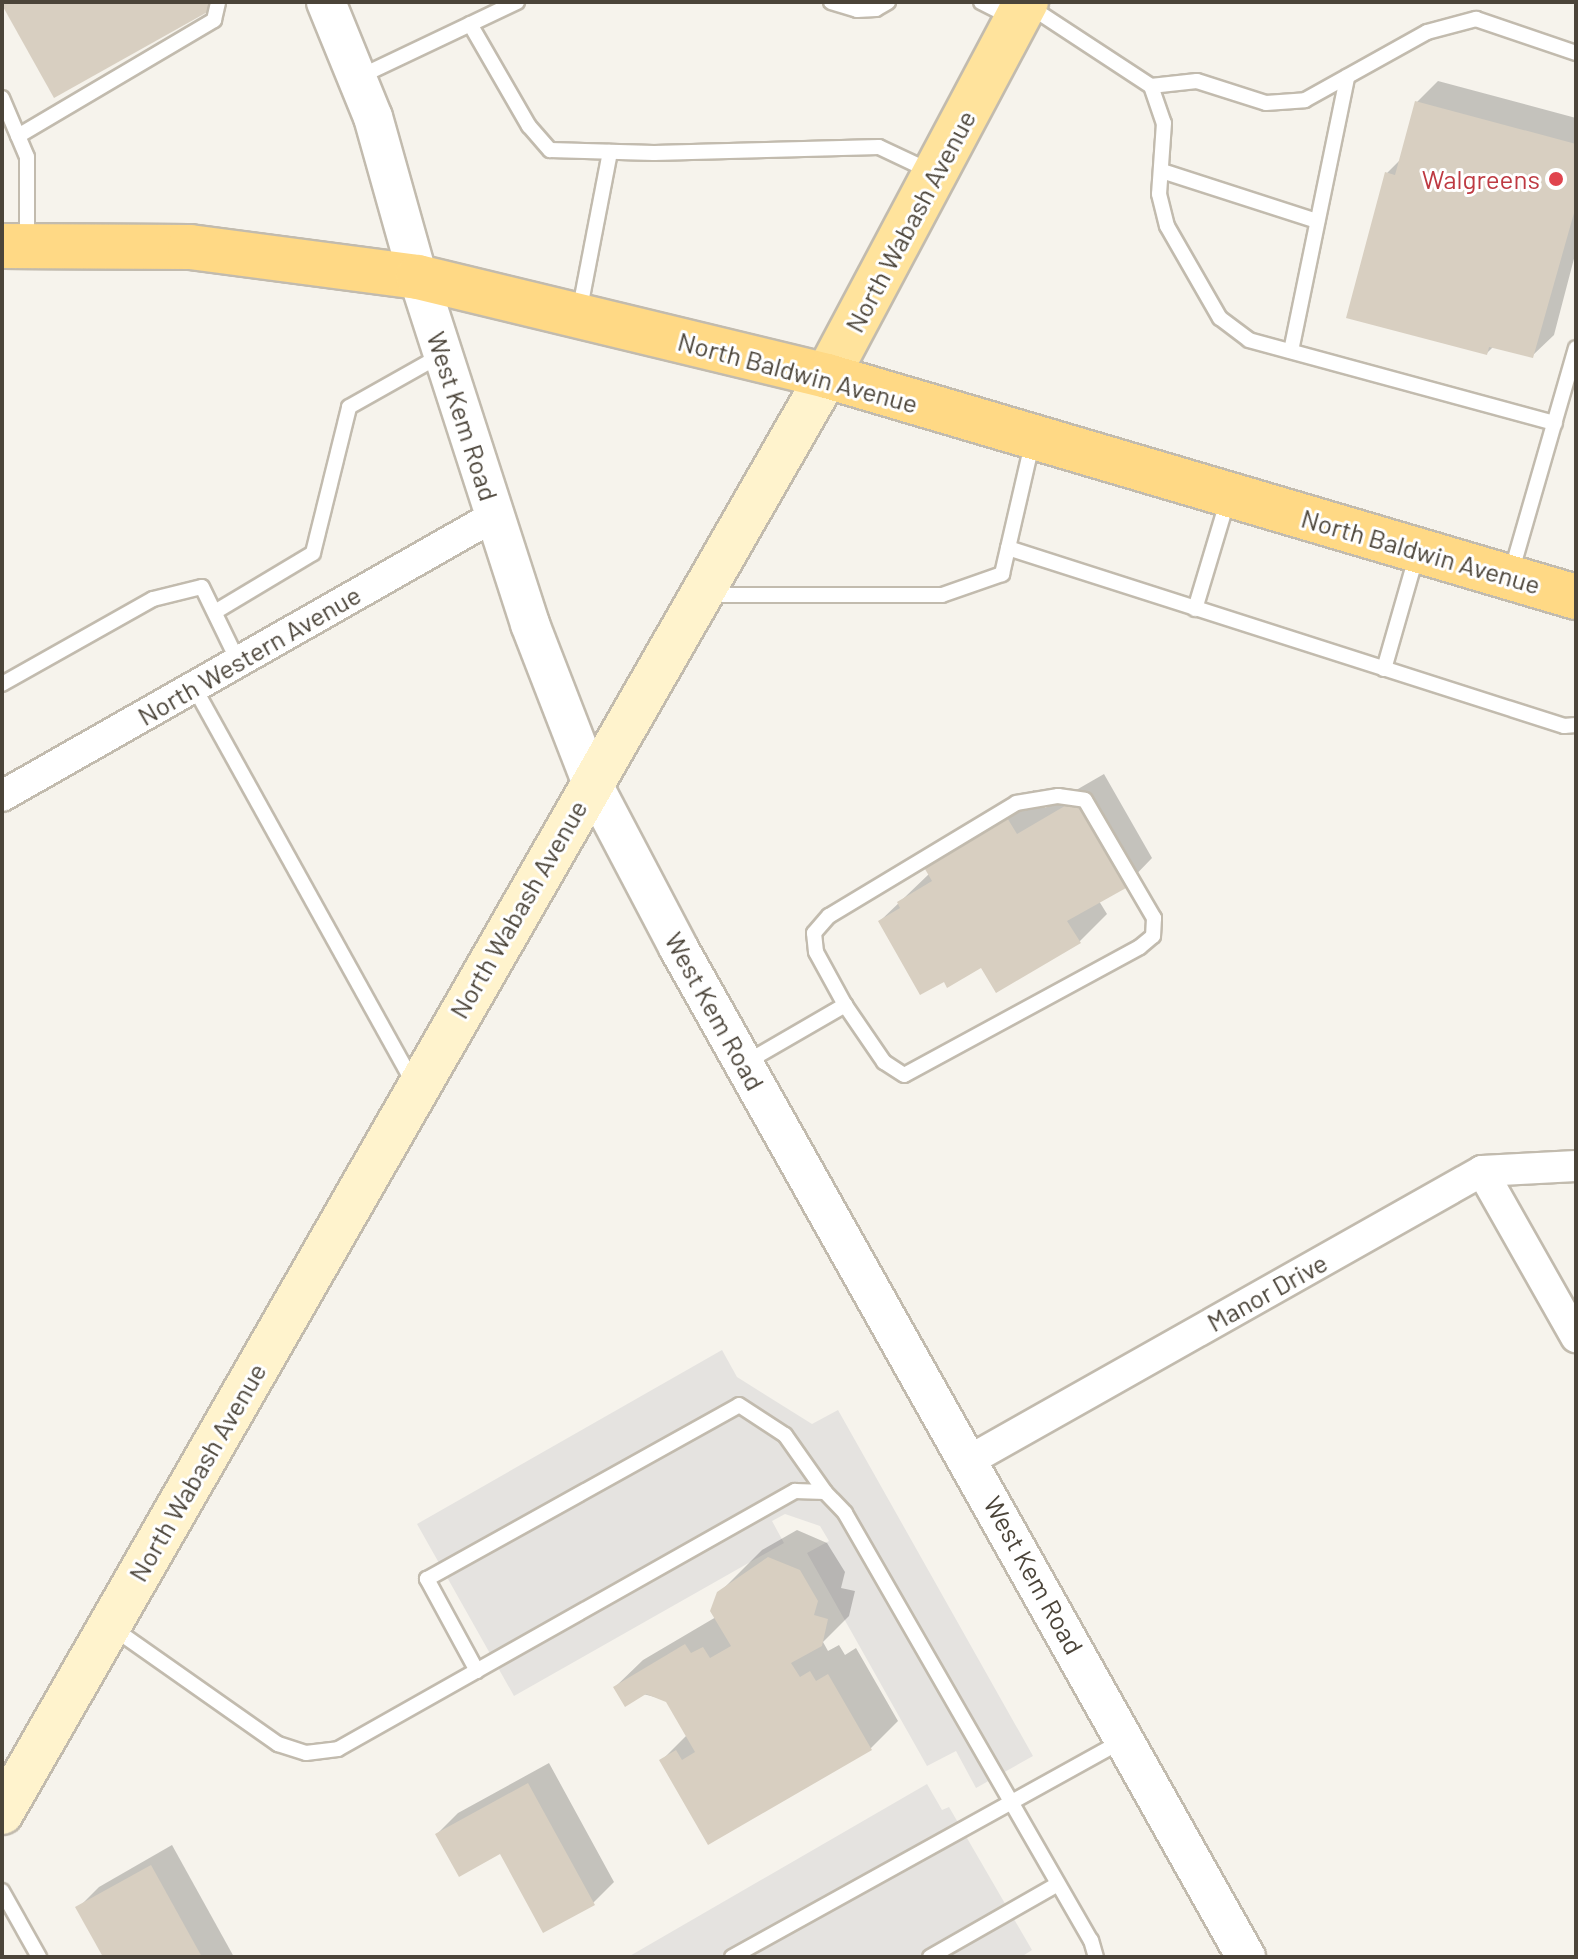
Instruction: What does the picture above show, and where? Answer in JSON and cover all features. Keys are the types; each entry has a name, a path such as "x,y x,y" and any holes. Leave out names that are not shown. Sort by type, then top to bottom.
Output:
{"highway":[{"name":"North Baldwin Avenue","path":"14,246 190,247 418,277 827,376 1576,597"}],"main road":[{"name":"North Wabash Avenue","path":"2,1813 591,781 827,376 935,173 1012,7"}],"street":[{"name":"West Kem Road","path":"332,4 530,624 591,781 745,1063 1246,1957"},
{"name":"North Western Avenue","path":"2,796 496,515"},
{"name":"Manor Drive","path":"970,1460 1482,1171 1576,1166"},
{"path":"1482,1171 1576,1337"}],"lane":[{"path":"18,136 214,20 218,2"},
{"path":"357,78 517,2"},
{"path":"831,2 857,10 876,9 888,2"},
{"path":"1012,7 1151,86 1197,81 1266,103 1305,100 1427,32 1476,19 1576,53"},
{"path":"470,24 529,126 550,150 610,152 879,147 935,173"},
{"path":"1291,351 1347,77"},
{"path":"1151,86 1164,123 1165,172 1159,194 1167,226 1220,318 1249,340 1555,423"},
{"path":"2,98 27,157 14,246"},
{"path":"578,316 610,152"},
{"path":"1165,172 1317,221"},
{"path":"1510,577 1576,348"},
{"path":"215,612 313,553 349,407 443,354"},
{"path":"699,595 942,595 1002,574 1034,437"},
{"path":"1195,609 1229,494"},
{"path":"1008,548 1564,726 1576,725"},
{"path":"1384,669 1418,550"},
{"path":"2,684 153,599 202,587 238,661"},
{"path":"194,687 417,1087"},
{"path":"1058,796 1085,800 1154,918 1153,936 1140,947 904,1075 884,1062 845,1005 816,952 814,933 829,916 1016,803 1058,796"},
{"path":"745,1063 845,1005"},
{"path":"477,1671 427,1579 739,1405 785,1435 825,1492 845,1513 1058,1884 1096,1957"},
{"path":"109,1625 278,1744 306,1753 338,1749 795,1491 825,1492"},
{"path":"732,1957 1124,1740"},
{"path":"930,1957 1058,1884"},
{"path":"2,1891 39,1957"}],"shaded area":[{"path":"722,1350 737,1377 812,1424 838,1410 1033,1756 976,1788 956,1751 927,1766 807,1553 829,1541 820,1526 785,1514 772,1521 784,1543 514,1696 417,1524"},
{"path":"927,1784 942,1810 949,1807 1032,1950 1021,1957 628,1957"}],"building":[{"path":"5,2 207,2 211,10 54,98 2,5"},
{"name":"Walgreens","path":"1415,101 1576,144 1576,206 1533,358 1489,347 1487,355 1346,318 1385,172 1395,175"},
{"path":"1075,800 1126,888 1067,921 1081,943 996,993 981,968 947,988 944,982 920,995 878,921 900,908 897,902 932,881 922,864 1006,816 1017,834"},
{"path":"768,1557 800,1570 818,1601 814,1615 828,1619 822,1646 791,1663 800,1677 810,1671 816,1681 828,1674 872,1750 708,1845 659,1760 676,1750 682,1760 695,1752 666,1702 646,1694 625,1707 613,1687 685,1644 691,1653 703,1647 710,1658 731,1646 710,1611 717,1592"},
{"path":"528,1783 595,1905 543,1933 500,1854 459,1877 435,1834"},
{"path":"151,1865 202,1957 103,1957 75,1907"}],"place":[{"name":"Walgreens","path":"1556,179"}]}
